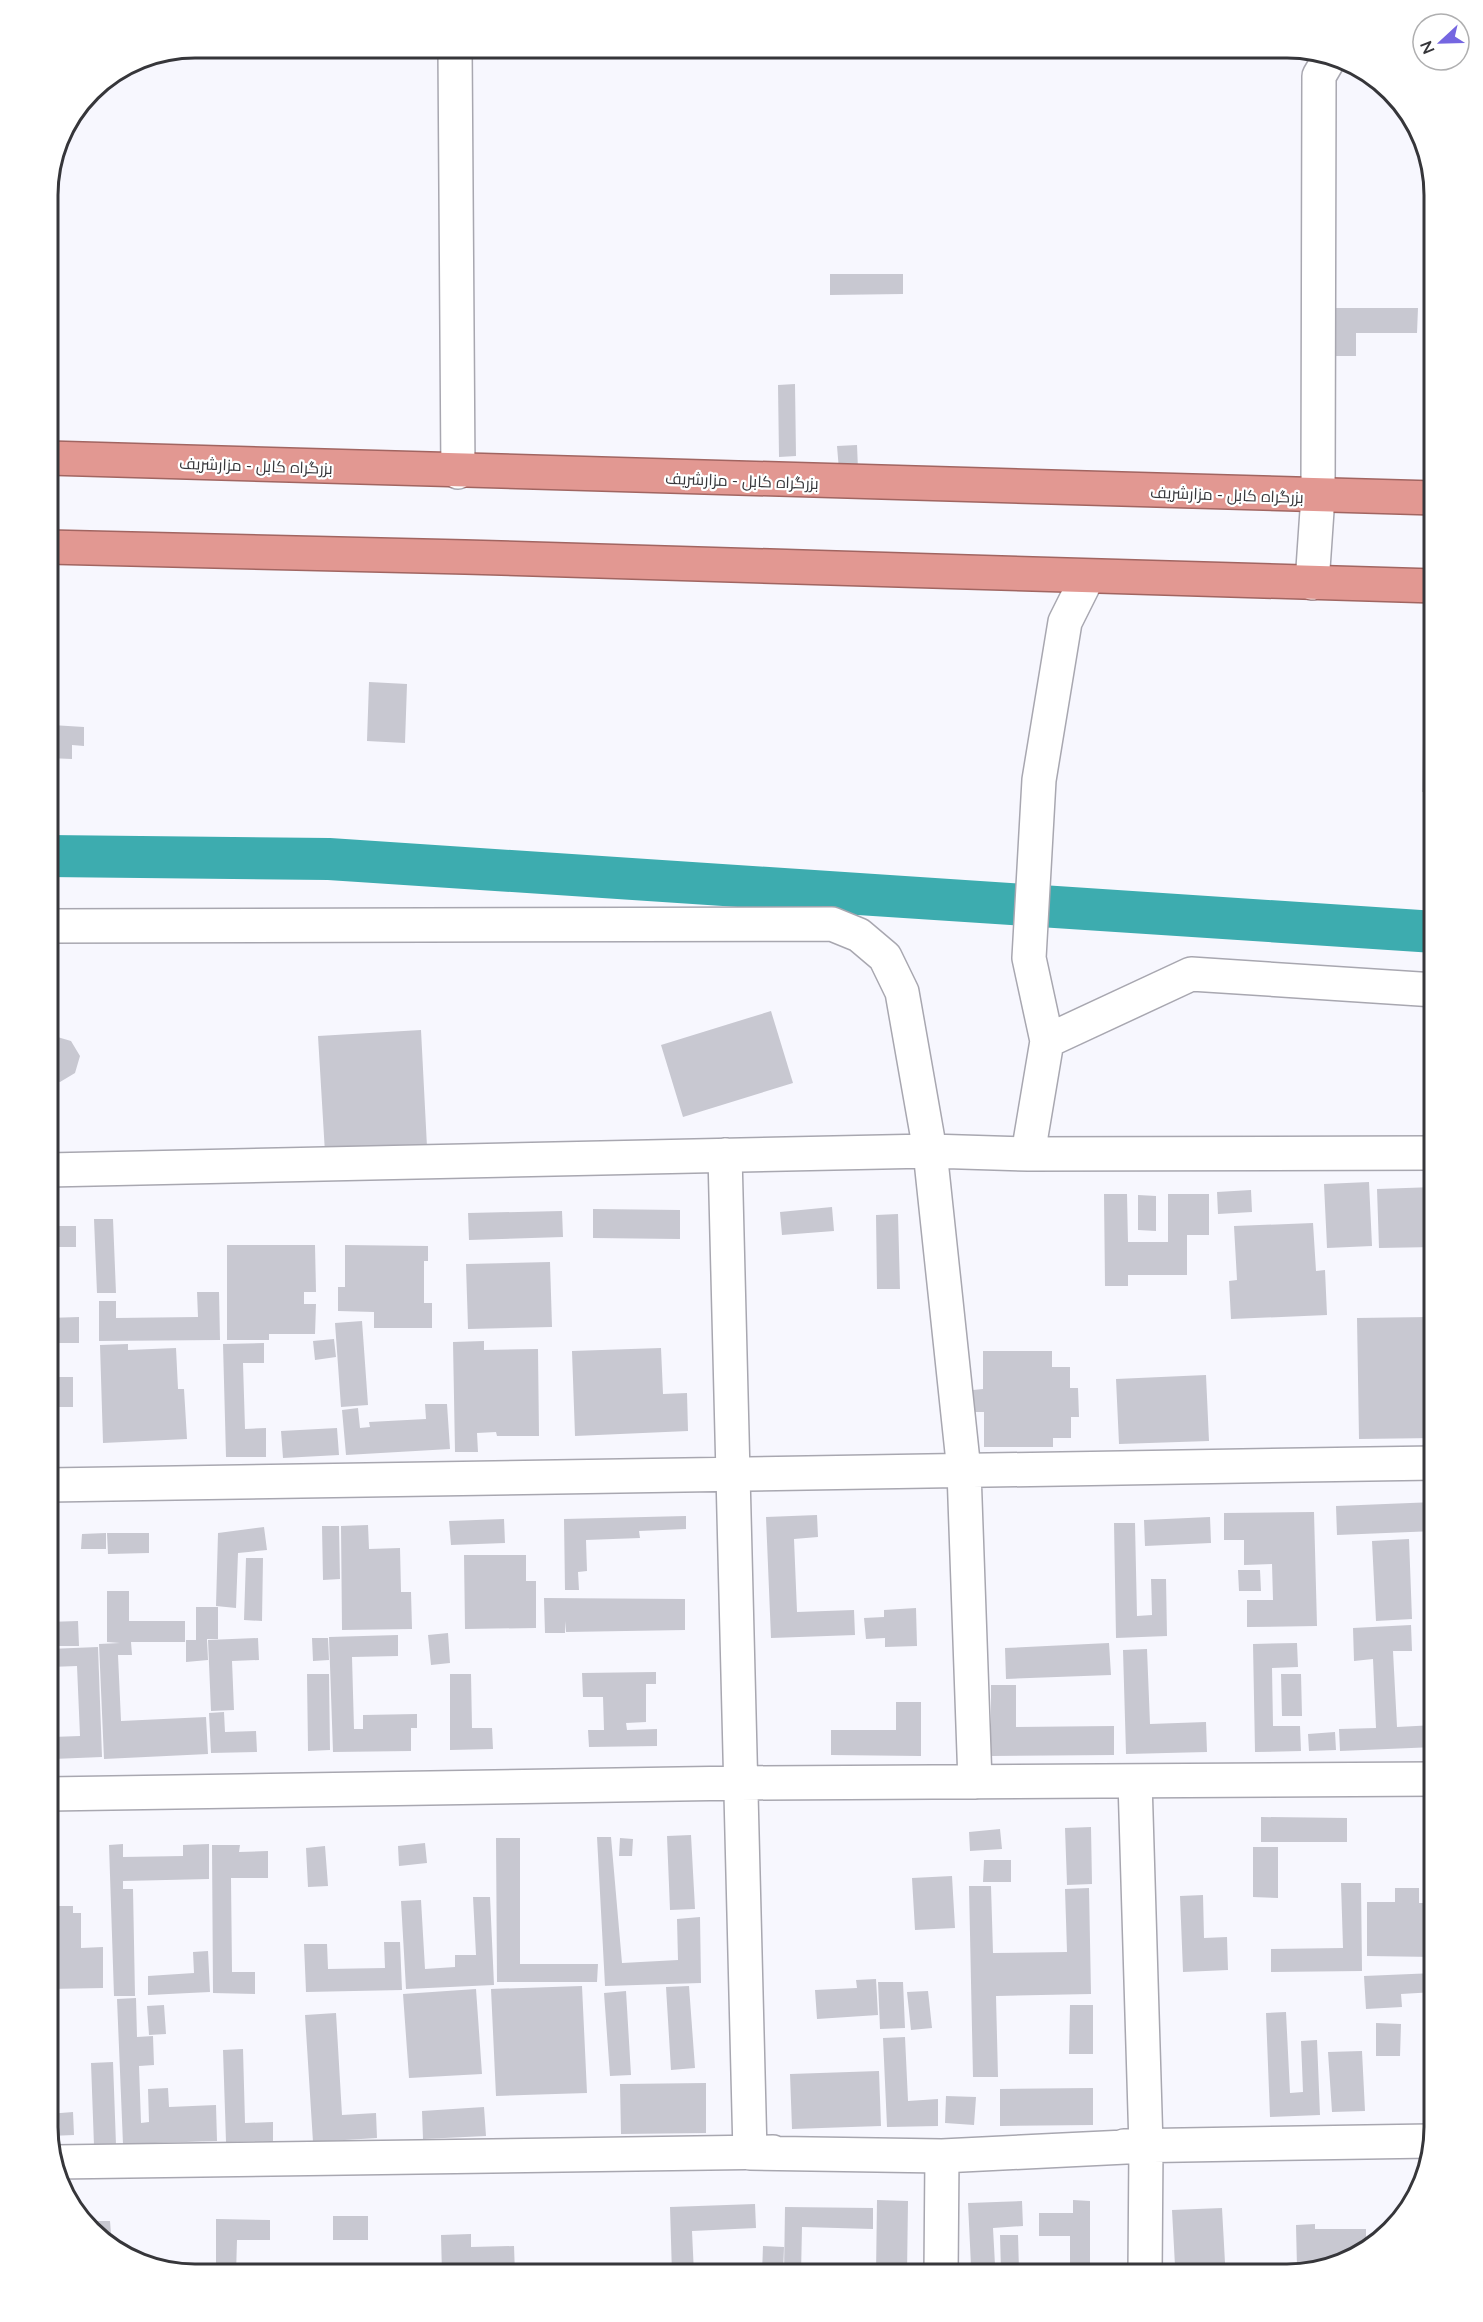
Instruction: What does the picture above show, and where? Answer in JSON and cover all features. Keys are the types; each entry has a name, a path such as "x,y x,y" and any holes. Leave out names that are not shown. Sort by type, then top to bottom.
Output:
{"highway":[{"name":"بزرگراه کابل - مزارشریف","path":"59,458 458,472 1424,498"},
{"path":"59,547 477,557 1087,578 1424,586"}],"street":[{"path":"455,58 458,472"},
{"path":"1312,583 1318,496 1319,76 1326,64"},
{"path":"1028,1154 1047,1041 1029,958 1039,780 1065,622 1087,578"},
{"path":"59,926 831,924 859,935 885,957 902,992 930,1151 964,1471 975,1782"},
{"path":"1047,1041 1191,974 1424,989"},
{"path":"58,1170 930,1151 1028,1154 1424,1153"},
{"path":"725,1155 750,2153"},
{"path":"58,1485 1424,1463"},
{"path":"58,1794 741,1783 1424,1779"},
{"path":"1135,1781 1146,2146 1145,2264"},
{"path":"63,2162 1423,2141"},
{"path":"750,2153 942,2156 1146,2146"},
{"path":"941,2264 942,2156"}],"building":[{"path":"830,274 903,274 903,294 830,295"},
{"path":"1333,308 1418,308 1417,333 1356,333 1356,356 1333,356"},
{"path":"795,384 796,456 779,457 778,385"},
{"path":"857,445 858,469 839,470 837,446"},
{"path":"369,682 407,684 405,743 367,741"},
{"path":"59,725 84,727 84,746 72,745 72,759 59,758"},
{"path":"1423,742 1424,792 1422,792"},
{"path":"771,1011 793,1083 683,1117 661,1045"},
{"path":"421,1030 427,1147 325,1153 318,1036"},
{"path":"59,1037 71,1041 80,1056 75,1073 60,1082"},
{"path":"1369,1182 1372,1246 1327,1248 1324,1184"},
{"path":"1424,1187 1424,1247 1379,1248 1377,1189"},
{"path":"1251,1190 1252,1212 1218,1214 1217,1192"},
{"path":"1104,1194 1127,1194 1128,1242 1168,1242 1168,1194 1209,1194 1209,1235 1187,1235 1187,1275 1128,1275 1128,1286 1105,1286"},
{"path":"1138,1195 1156,1196 1156,1231 1138,1230"},
{"path":"832,1207 834,1231 782,1235 780,1212"},
{"path":"593,1209 680,1210 680,1239 593,1238"},
{"path":"562,1211 563,1237 469,1240 468,1213"},
{"path":"898,1214 900,1289 877,1289 876,1215"},
{"path":"94,1219 113,1219 116,1293 97,1293"},
{"path":"1313,1223 1316,1271 1325,1270 1327,1315 1231,1319 1229,1281 1237,1280 1234,1226"},
{"path":"58,1226 76,1226 76,1247 58,1247"},
{"path":"227,1245 315,1245 316,1292 304,1292 304,1304 316,1304 315,1334 269,1334 269,1340 227,1340"},
{"path":"345,1245 428,1246 428,1261 424,1261 424,1303 432,1303 432,1328 374,1328 374,1312 338,1311 338,1287 345,1287"},
{"path":"550,1262 552,1327 468,1329 466,1264"},
{"path":"197,1292 219,1292 220,1340 99,1341 99,1301 116,1301 116,1318 198,1317"},
{"path":"79,1317 79,1343 58,1343 58,1318"},
{"path":"1424,1317 1424,1438 1359,1439 1357,1318"},
{"path":"362,1321 368,1405 341,1407 335,1323"},
{"path":"334,1339 336,1357 315,1360 313,1341"},
{"path":"484,1341 484,1350 538,1349 539,1436 497,1436 496,1432 477,1433 478,1452 455,1452 453,1342"},
{"path":"264,1343 264,1363 243,1363 245,1429 266,1428 266,1457 226,1457 223,1344"},
{"path":"128,1344 128,1350 176,1348 178,1389 184,1389 187,1439 103,1443 100,1345"},
{"path":"661,1348 663,1394 687,1393 688,1431 575,1436 572,1351"},
{"path":"983,1351 1052,1351 1052,1367 1070,1367 1070,1388 1078,1388 1079,1417 1071,1417 1071,1438 1053,1438 1053,1447 984,1447 984,1412 972,1412 973,1390 983,1389"},
{"path":"1206,1375 1209,1441 1119,1444 1116,1379"},
{"path":"58,1377 73,1377 73,1407 58,1407"},
{"path":"425,1404 447,1404 450,1449 346,1455 342,1410 358,1408 360,1428 370,1427 369,1422 426,1419"},
{"path":"337,1428 339,1455 283,1458 281,1431"},
{"path":"1424,1502 1424,1531 1337,1535 1336,1506"},
{"path":"1314,1512 1317,1626 1247,1627 1247,1600 1273,1600 1272,1564 1244,1565 1244,1540 1224,1540 1224,1513"},
{"path":"817,1515 818,1537 794,1539 797,1612 854,1610 855,1635 771,1638 766,1517"},
{"path":"686,1516 686,1529 639,1531 640,1538 586,1540 587,1571 578,1572 579,1590 565,1590 564,1519"},
{"path":"1210,1517 1211,1543 1145,1546 1144,1520"},
{"path":"504,1519 505,1543 451,1545 449,1521"},
{"path":"1114,1523 1135,1523 1137,1616 1152,1615 1151,1579 1166,1579 1167,1636 1116,1638"},
{"path":"368,1525 369,1549 400,1548 401,1592 411,1592 412,1629 342,1630 341,1526"},
{"path":"322,1526 339,1526 340,1579 323,1580"},
{"path":"264,1527 267,1550 238,1553 236,1608 216,1606 218,1533"},
{"path":"106,1533 106,1549 81,1549 82,1534"},
{"path":"107,1533 149,1533 149,1553 108,1554"},
{"path":"1409,1539 1412,1619 1376,1621 1372,1541"},
{"path":"464,1555 526,1555 526,1581 536,1581 536,1628 465,1629"},
{"path":"246,1558 263,1558 262,1621 244,1620"},
{"path":"1238,1570 1260,1570 1261,1591 1239,1591"},
{"path":"107,1591 129,1591 129,1621 185,1621 185,1642 131,1642 132,1655 118,1655 121,1721 206,1717 208,1754 104,1759 99,1644 120,1643 107,1642"},
{"path":"544,1598 685,1599 685,1630 566,1632 565,1621 565,1633 545,1633"},
{"path":"196,1607 218,1607 218,1639 207,1639 208,1660 186,1662 186,1640 196,1640"},
{"path":"916,1608 917,1646 885,1647 885,1638 866,1639 864,1618 884,1617 884,1610"},
{"path":"78,1621 79,1646 58,1646 58,1622"},
{"path":"1411,1625 1412,1651 1393,1651 1397,1727 1424,1726 1424,1747 1340,1751 1339,1729 1376,1728 1373,1659 1354,1661 1353,1628"},
{"path":"448,1633 450,1663 431,1665 428,1635"},
{"path":"398,1635 398,1656 352,1657 354,1729 363,1729 363,1715 417,1714 417,1728 411,1728 411,1751 333,1752 329,1637"},
{"path":"258,1638 259,1660 232,1661 234,1710 211,1711 208,1640"},
{"path":"312,1638 328,1638 329,1660 313,1661"},
{"path":"1109,1643 1111,1675 1006,1679 1005,1648"},
{"path":"1297,1643 1298,1667 1272,1668 1273,1726 1300,1726 1301,1751 1255,1752 1253,1644"},
{"path":"98,1647 102,1757 58,1759 58,1737 80,1736 77,1666 58,1667 58,1649"},
{"path":"1147,1649 1150,1724 1206,1722 1207,1752 1126,1754 1123,1650"},
{"path":"656,1672 656,1684 646,1684 646,1722 626,1723 627,1730 657,1729 657,1746 589,1747 588,1730 604,1730 603,1697 583,1697 582,1673"},
{"path":"307,1674 329,1674 330,1750 308,1751"},
{"path":"450,1674 471,1674 472,1728 492,1728 493,1749 450,1750"},
{"path":"1281,1674 1301,1674 1302,1716 1282,1716"},
{"path":"991,1685 1016,1685 1016,1727 1114,1726 1114,1755 991,1756"},
{"path":"896,1702 921,1702 921,1756 831,1755 831,1730 896,1730"},
{"path":"224,1712 225,1732 256,1731 257,1752 211,1753 209,1713"},
{"path":"1335,1732 1336,1750 1309,1751 1308,1734"},
{"path":"1261,1817 1347,1818 1347,1842 1261,1842"},
{"path":"1091,1827 1092,1884 1067,1885 1065,1828"},
{"path":"1000,1829 1002,1849 970,1851 969,1832"},
{"path":"691,1835 695,1909 670,1910 667,1836"},
{"path":"597,1837 611,1837 622,1963 678,1960 677,1919 700,1917 701,1983 605,1986"},
{"path":"496,1838 520,1838 520,1964 598,1964 597,1982 497,1982"},
{"path":"620,1838 633,1839 632,1856 619,1856"},
{"path":"425,1843 427,1863 399,1866 398,1846"},
{"path":"123,1844 123,1857 183,1856 183,1845 209,1844 209,1879 123,1881 123,1889 133,1889 135,1996 114,1996 109,1845"},
{"path":"212,1845 240,1845 239,1852 268,1851 268,1878 231,1878 232,1972 255,1972 255,1994 213,1993"},
{"path":"325,1846 328,1886 308,1887 306,1848"},
{"path":"1253,1847 1278,1847 1278,1898 1253,1897"},
{"path":"984,1860 1011,1860 1011,1882 983,1882"},
{"path":"952,1876 955,1928 915,1930 912,1878"},
{"path":"1341,1883 1361,1883 1362,1971 1271,1972 1271,1949 1343,1948"},
{"path":"969,1886 991,1886 993,1953 1067,1952 1065,1889 1089,1888 1091,1994 996,1996 998,2077 973,2077"},
{"path":"1395,1888 1419,1888 1419,1903 1424,1903 1424,1957 1367,1956 1367,1902 1395,1902"},
{"path":"1203,1895 1204,1938 1227,1937 1228,1970 1183,1972 1180,1896"},
{"path":"473,1897 490,1897 494,1985 406,1989 401,1901 421,1900 425,1969 455,1967 455,1955 476,1955"},
{"path":"58,1906 73,1906 73,1913 81,1913 81,1948 103,1947 103,1988 58,1989"},
{"path":"384,1942 400,1942 402,1990 306,1992 304,1944 327,1944 328,1969 385,1968"},
{"path":"208,1951 210,1992 148,1995 148,1976 194,1973 193,1952"},
{"path":"1424,1973 1424,1993 1401,1994 1402,2007 1366,2009 1364,1976"},
{"path":"876,1979 878,2015 817,2019 815,1990 857,1988 856,1980"},
{"path":"878,1982 903,1982 905,2028 880,2029"},
{"path":"582,1986 587,2093 496,2096 491,1989"},
{"path":"689,1986 695,2068 671,2070 666,1987"},
{"path":"476,1989 482,2074 409,2078 403,1994"},
{"path":"626,1991 631,2075 610,2076 604,1993"},
{"path":"928,1991 932,2028 911,2030 907,1992"},
{"path":"136,1998 137,2037 153,2036 154,2065 139,2066 141,2123 149,2122 148,2089 168,2088 169,2107 216,2105 217,2141 123,2144 117,1999"},
{"path":"164,2005 166,2034 149,2035 147,2006"},
{"path":"1070,2005 1093,2005 1093,2054 1069,2054"},
{"path":"1286,2012 1290,2093 1303,2092 1301,2041 1317,2040 1320,2115 1270,2117 1266,2013"},
{"path":"336,2013 342,2115 376,2113 377,2138 313,2142 305,2015"},
{"path":"1376,2023 1401,2024 1400,2056 1376,2056"},
{"path":"905,2037 908,2101 938,2099 938,2126 887,2127 883,2038"},
{"path":"243,2049 245,2123 273,2122 273,2141 226,2142 223,2050"},
{"path":"1362,2051 1365,2111 1332,2112 1328,2052"},
{"path":"113,2062 116,2145 94,2146 91,2063"},
{"path":"879,2071 881,2126 792,2129 790,2074"},
{"path":"706,2083 706,2133 621,2134 620,2084"},
{"path":"1093,2088 1093,2125 1000,2126 1000,2089"},
{"path":"946,2096 976,2097 974,2125 945,2123"},
{"path":"484,2107 486,2136 423,2139 422,2111"},
{"path":"73,2112 74,2135 59,2136 58,2113"},
{"path":"877,2200 908,2201 907,2264 876,2264"},
{"path":"1073,2200 1090,2201 1090,2264 1070,2264 1070,2236 1039,2236 1039,2213 1073,2213"},
{"path":"1022,2201 1023,2226 993,2228 995,2264 971,2264 968,2203"},
{"path":"755,2204 756,2228 692,2231 694,2263 672,2263 670,2207"},
{"path":"785,2207 873,2208 873,2229 802,2227 801,2264 784,2264"},
{"path":"1222,2208 1225,2263 1175,2264 1172,2210"},
{"path":"333,2216 368,2216 368,2240 333,2240"},
{"path":"216,2219 270,2220 270,2240 237,2240 236,2263 216,2263"},
{"path":"96,2221 110,2221 111,2234"},
{"path":"1315,2224 1315,2229 1366,2229 1366,2238 1340,2253 1323,2259 1297,2263 1296,2225"},
{"path":"471,2234 471,2247 514,2246 515,2263 442,2263 441,2235"},
{"path":"1000,2235 1018,2235 1019,2264 1001,2264"},
{"path":"763,2246 784,2247 783,2264 762,2264"}],"waterway":[{"path":"59,856 329,859 1424,931"}]}
